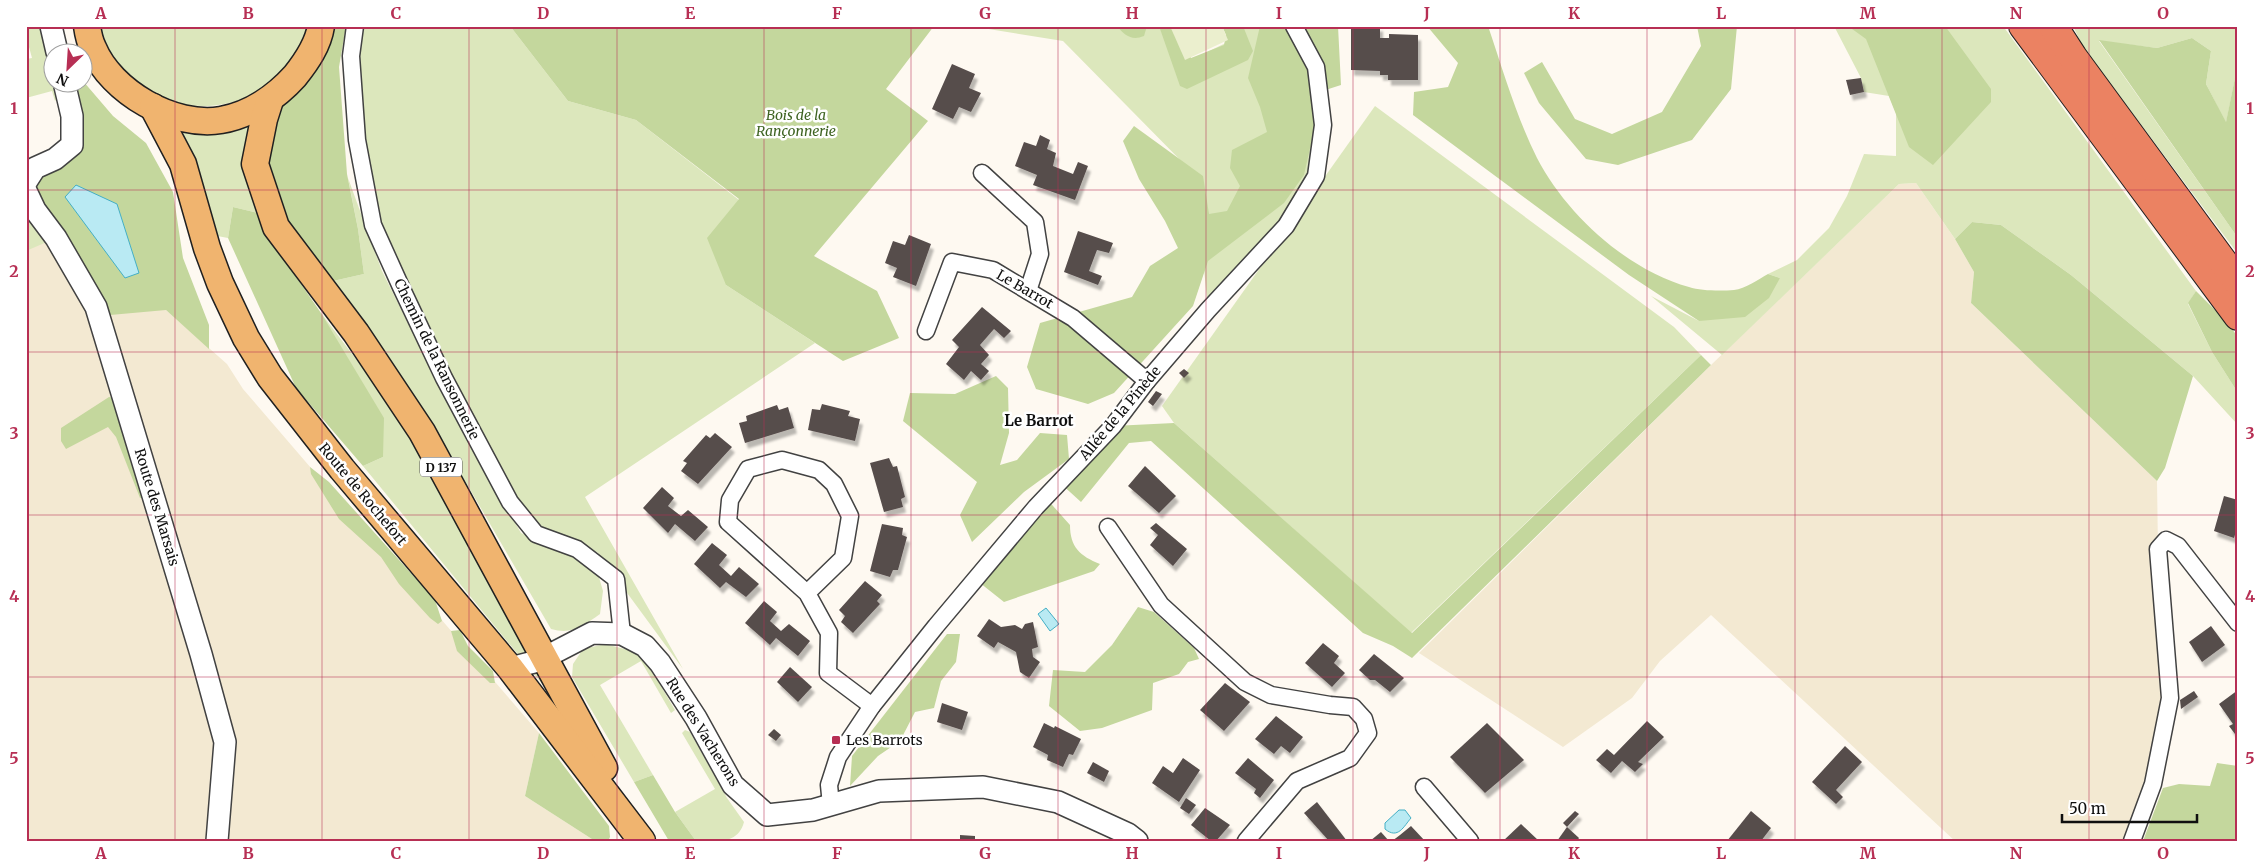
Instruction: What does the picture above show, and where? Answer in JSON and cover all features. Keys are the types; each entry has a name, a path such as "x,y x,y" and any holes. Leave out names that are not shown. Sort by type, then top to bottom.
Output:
{"highway":[{"path":"2024,26 2238,316"},
{"path":"2053,26 2073,57 2238,282"}],"main road":[{"path":"86,26 93,49 108,72 128,93 153,107 176,115 201,120 221,120 245,112 270,100 285,88 304,65 319,40 322,26"},
{"name":"Route de Rochefort","path":"270,100 264,119 255,164 276,227 356,333 422,432 643,841"},
{"name":"Route de Rochefort","path":"153,107 183,164 220,283 246,338 270,378 342,469 510,668 643,841"}],"street":[{"path":"51,26 55,42"},
{"name":"Chemin de la Ransonnerie","path":"355,26 351,56 357,140 373,226 444,378 510,502 536,534 576,549 616,579 622,634"},
{"name":"Allée de la Pinède","path":"831,805 829,785 838,757 872,706 1024,521 1113,426 1147,381 1208,310 1286,226 1316,176 1323,125 1316,67 1294,26"},
{"path":"26,182 35,168 56,159 72,145 72,116 66,92"},
{"path":"982,174 1035,222 1040,254 1028,291"},
{"name":"Route des Marsais","path":"26,191 96,307 201,654 225,742 218,841"},
{"name":"Le Barrot","path":"926,331 952,262 993,270 1073,318 1147,381"},
{"path":"808,593 843,558 850,516 834,484 819,470 782,460 748,470 730,500 728,522 808,593 829,633 828,673 872,706"},
{"path":"1108,527 1161,605 1245,682 1271,695 1330,705 1353,706 1364,719 1368,733 1350,758 1297,781 1246,841"},
{"path":"2132,841 2153,784 2170,698 2158,549 2166,540 2178,546 2238,623"},
{"name":"Rue des Vacherons","path":"510,668 544,658 592,633 622,634 645,646 660,663 696,718 733,785 767,815 813,810 879,791 983,787 1058,802 1128,834 1137,841"},
{"path":"1424,787 1470,841"}],"shaded area":[{"path":"1916,183 1955,239 1974,272 1971,303 2157,481 2158,549 2170,698 2132,841 1955,841 1711,615 1660,661 1632,698 1563,747 1419,653 1711,365 1899,184"},
{"path":"26,200 166,310 227,364 243,389 539,733 525,796 595,841 26,841"}],"green space":[{"path":"26,26 43,26 47,42 42,42 42,92 48,92 26,98 26,59 32,58 26,36"},
{"path":"99,26 308,26 299,51 284,72 264,88 241,99 216,105 191,105 165,100 134,82 121,68 106,44"},
{"path":"328,26 346,26 339,67 347,174 358,229 364,274 333,281 276,227 255,164 264,119"},
{"path":"355,26 510,26 568,101 636,120 739,200 726,285 815,343 585,497 683,669 597,552 566,546 536,534 510,502 373,225 357,140"},
{"name":"Bois de la Rançonnerie","path":"510,26 934,26 886,89 928,121 814,256 877,291 899,338 843,361 726,285 707,238 739,199 636,120 568,101"},
{"path":"970,26 1169,26 1184,63 1230,41 1223,26 1290,26 1326,140 1298,200 1208,310 1195,175 1063,41"},
{"path":"1117,26 1147,26 1144,36 1132,38"},
{"path":"1159,26 1175,26 1191,58 1224,45 1226,35 1222,26 1243,26 1253,51 1248,60 1187,89 1180,86"},
{"path":"1170,26 1222,26 1228,40 1185,60"},
{"path":"1260,26 1338,26 1341,85 1313,94 1315,126 1304,175 1284,203 1208,261 1193,306 1114,393 1088,404 1036,389 1027,367 1040,323 1132,297 1150,266 1178,248 1165,221 1139,179 1123,141 1134,126 1203,176 1209,214 1227,211 1240,186 1230,168 1232,150 1267,132 1260,107 1248,78"},
{"path":"1427,26 1488,26 1529,142 1549,179 1581,219 1621,253 1643,268 1666,279 1694,288 1734,290 1747,286 1768,274 1780,278 1769,298 1745,317 1699,321 1629,275 1413,115 1414,92 1448,87 1458,63"},
{"path":"1697,26 1737,26 1731,89 1692,140 1618,165 1586,159 1539,103 1524,73 1542,62 1575,119 1612,134 1662,112 1701,46"},
{"path":"1834,26 2003,26 2196,291 2188,304 2212,352 2238,393 2238,425 2193,376 2071,275 2001,225 1972,222 1955,239 1916,183 1899,184 1722,355 1651,296 1699,321 1780,278 1768,274 1797,260 1829,228 1847,196 1864,154 1896,156 1896,113 1889,96 1864,92 1861,78"},
{"path":"1848,26 1945,26 1991,89 1991,102 1933,165 1909,147 1866,39"},
{"path":"2073,26 2238,26 2238,63 2226,123 2206,84 2211,51 2192,38 2157,48 2099,41 2238,238 2238,254 2083,47"},
{"path":"2192,38 2211,51 2206,84 2226,122 2238,63 2238,238 2099,40 2157,48"},
{"path":"52,92 59,92 59,97 55,101"},
{"path":"72,92 92,92 113,116 146,143 173,192 183,258 209,325 209,349 166,310 99,316 35,210 35,168 72,145"},
{"path":"1375,106 1674,327 1701,355 1411,633 1174,423 1162,406"},
{"path":"259,117 262,214 233,207 228,238 212,235 172,125"},
{"path":"348,178 382,271 464,435 521,533 578,559 598,574 603,591 600,614 583,626 565,631 551,629 425,412 333,281 364,274"},
{"path":"26,200 56,238 26,251"},
{"path":"233,207 262,214 270,239 321,313 384,418 383,457 363,466 296,388 228,238"},
{"path":"1972,222 2001,225 2071,275 2193,376 2165,468 2157,481 1971,303 1974,272 1955,239"},
{"path":"2196,291 2225,320 2238,337 2238,393 2212,352 2188,303"},
{"path":"321,313 416,438 571,719 363,466 383,457"},
{"path":"1701,355 1711,365 1412,658 1393,646 1363,633 1151,441 1129,443 1081,502 1059,482 1113,426 1174,423 1412,633"},
{"path":"996,376 1008,388 1009,433 1000,465 1017,460 1040,433 1067,435 1069,459 1024,492 972,542 960,515 977,482 903,421 910,393 955,394"},
{"path":"109,397 115,398 145,498 140,498 116,437 108,427 66,449 61,441 61,428"},
{"path":"310,467 329,482 435,600 442,621 438,624 430,618 399,584 381,557 339,519 311,474"},
{"path":"1045,497 1070,525 1070,533 1078,550 1087,558 1100,564 1094,571 1004,602 975,579"},
{"path":"1138,607 1154,612 1194,648 1199,659 1188,662 1179,674 1153,683 1152,710 1102,728 1080,731 1049,706 1053,670 1085,672 1112,645"},
{"path":"460,630 468,646 493,671 495,683 490,683 457,651 451,631"},
{"path":"947,634 960,634 956,662 941,681 934,708 915,712 900,741 878,756 850,786 852,756"},
{"path":"605,644 636,652 648,664 675,710 671,713 641,661 600,685 653,775 634,782 572,677 573,664 583,649"},
{"path":"685,730 690,732 727,798 744,822 737,835 731,838 718,841 696,841 675,812 715,789 682,733"},
{"path":"539,733 609,826 610,837 608,841 595,841 525,796"},
{"path":"2217,763 2238,766 2238,841 2143,841 2163,788 2179,784 2210,786"},
{"path":"653,775 675,812 696,841 669,841 634,782"}],"water":[{"path":"76,185 117,204 139,273 125,278 65,197"},
{"path":"1046,608 1059,624 1050,631 1038,614"},
{"path":"1399,810 1405,810 1411,818 1400,831 1390,832 1385,829 1385,823"}],"building":[{"path":"1351,26 1380,26 1380,38 1389,38 1389,34 1418,35 1418,80 1388,80 1388,75 1380,75 1380,71 1351,70"},
{"path":"952,64 975,74 969,88 981,93 971,112 959,107 953,119 932,109"},
{"path":"1861,78 1864,92 1850,95 1846,80"},
{"path":"1040,135 1050,140 1047,149 1056,153 1053,166 1073,174 1078,162 1088,166 1075,200 1033,185 1037,175 1015,166 1024,142 1036,146"},
{"path":"1078,231 1113,243 1109,253 1097,250 1089,271 1102,276 1098,285 1064,272"},
{"path":"909,235 931,244 916,286 893,277 897,268 885,263 893,241 905,245"},
{"path":"982,307 1011,331 1004,338 994,329 980,345 989,355 981,364 989,371 981,380 971,371 964,380 946,364 959,347 952,340"},
{"path":"1184,369 1189,373 1184,378 1179,373"},
{"path":"1156,391 1162,394 1153,406 1148,402"},
{"path":"822,404 850,411 848,416 860,419 855,441 808,430 812,409 820,410"},
{"path":"777,405 779,410 788,407 794,428 745,443 739,423 747,421 746,416"},
{"path":"715,433 732,447 698,484 681,471 687,463 683,461 706,435 710,438"},
{"path":"889,458 893,467 897,466 905,497 901,499 903,507 884,512 870,463"},
{"path":"1145,466 1176,496 1159,513 1128,486"},
{"path":"662,487 674,498 668,506 681,516 688,510 708,527 695,541 675,524 668,533 643,508"},
{"path":"2224,496 2238,500 2238,525 2234,538 2214,531"},
{"path":"1156,523 1187,549 1173,566 1150,545 1158,535 1150,528"},
{"path":"882,524 903,528 902,535 907,537 898,570 893,570 890,577 870,571"},
{"path":"712,543 727,555 719,565 731,576 739,567 759,584 746,597 726,582 720,588 694,564"},
{"path":"865,581 882,595 877,601 880,604 853,633 841,622 845,616 839,610"},
{"path":"764,601 777,612 770,621 781,631 789,624 810,641 798,656 776,638 770,645 745,623"},
{"path":"989,619 1001,627 1015,625 1022,629 1025,624 1033,622 1038,647 1032,649 1033,657 1040,662 1029,678 1020,672 1016,652 998,642 994,648 977,636"},
{"path":"2211,626 2225,645 2202,662 2189,642"},
{"path":"1323,643 1339,656 1334,663 1345,673 1332,687 1305,663"},
{"path":"1374,654 1404,678 1390,692 1375,680 1370,680 1359,670"},
{"path":"790,667 812,687 798,702 777,682"},
{"path":"1225,683 1250,702 1224,731 1200,710"},
{"path":"2238,690 2238,738 2229,726 2233,724 2219,704"},
{"path":"2194,691 2198,697 2181,709 2180,700"},
{"path":"942,703 968,712 962,730 937,722"},
{"path":"1276,716 1303,737 1290,753 1281,746 1274,754 1255,739"},
{"path":"1647,721 1664,737 1638,762 1643,764 1635,772 1622,761 1611,773 1596,760 1607,749 1614,755"},
{"path":"1044,723 1054,728 1055,726 1081,739 1073,755 1069,754 1063,767 1047,760 1048,755 1033,747"},
{"path":"1487,723 1524,760 1485,793 1450,757"},
{"path":"774,729 781,735 776,741 768,735"},
{"path":"1845,746 1862,762 1836,790 1843,797 1836,804 1812,782"},
{"path":"1183,758 1200,770 1179,802 1152,783 1163,766 1173,773"},
{"path":"1248,758 1274,780 1260,798 1254,793 1256,789 1235,773"},
{"path":"1093,762 1109,771 1104,782 1087,773"},
{"path":"1186,798 1196,805 1189,814 1180,808"},
{"path":"1317,802 1347,841 1329,841 1304,813"},
{"path":"1205,808 1230,825 1216,841 1211,841 1191,825"},
{"path":"1575,811 1579,814 1567,827 1563,823"},
{"path":"1751,811 1771,828 1761,841 1727,841"},
{"path":"1521,824 1539,841 1503,841"},
{"path":"1411,826 1425,841 1392,841 1400,835"},
{"path":"1567,827 1579,838 1577,841 1557,841"},
{"path":"1381,832 1389,841 1370,841"},
{"path":"960,835 975,836 975,841 960,841"}],"place":[{"name":"Les Barrots","path":"836,740"}],"district":[{"name":"Le Barrot","path":"1039,420"}]}
